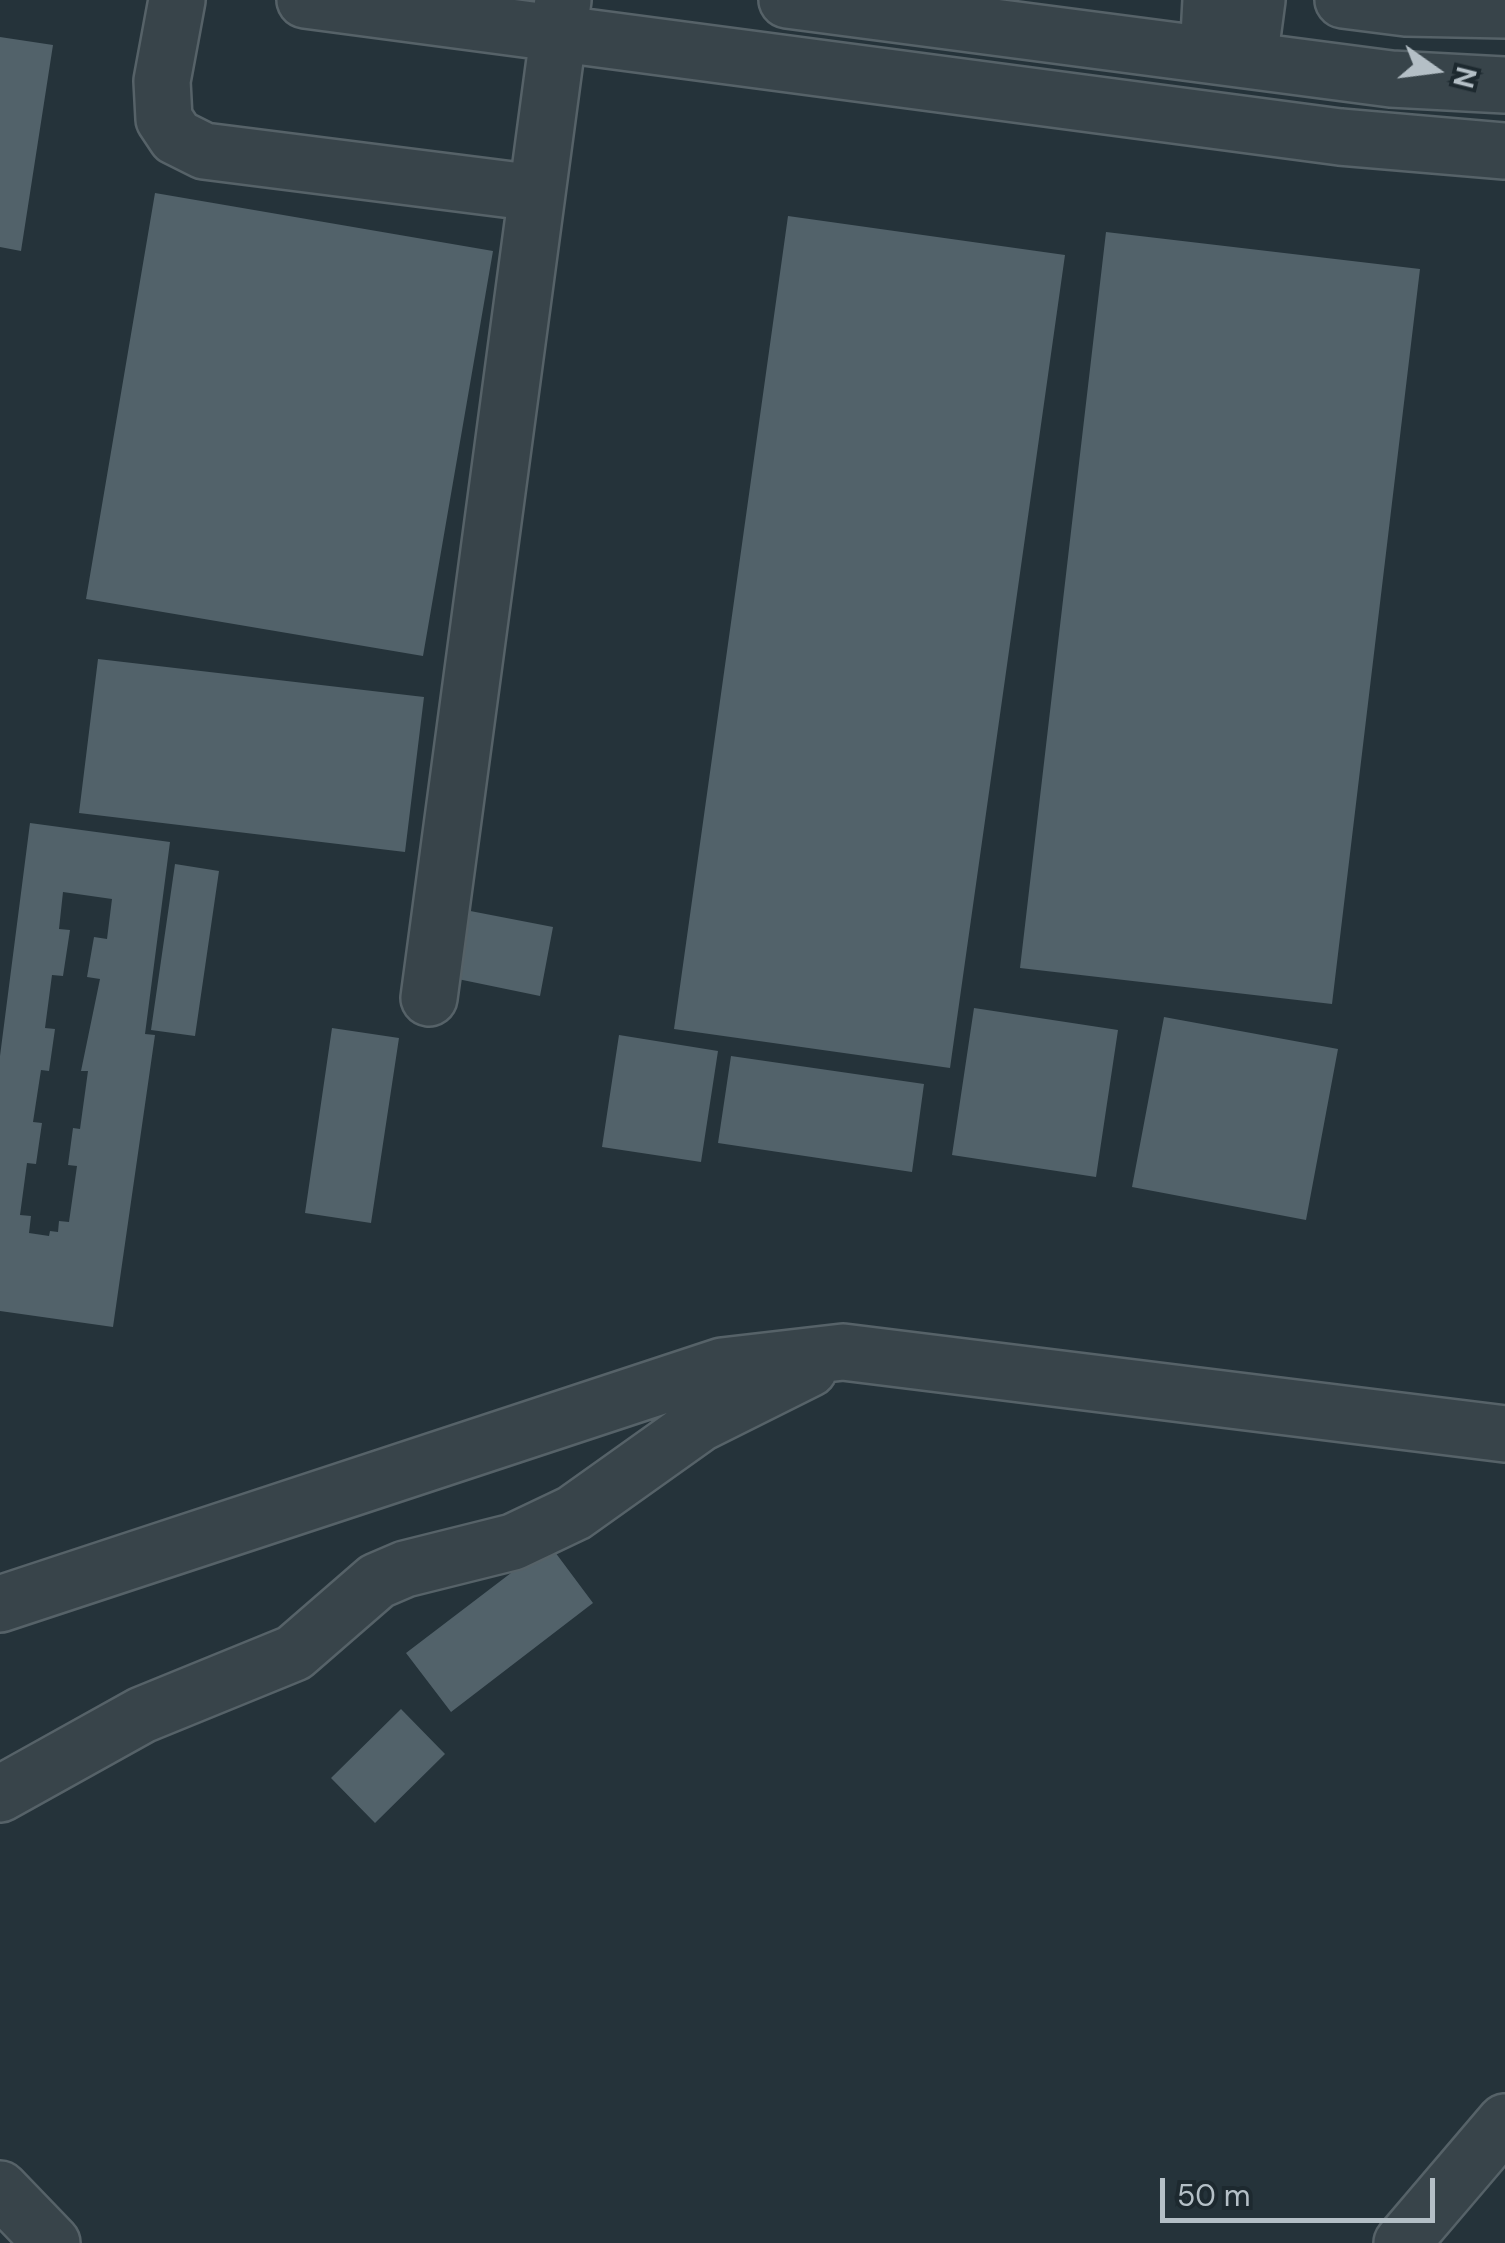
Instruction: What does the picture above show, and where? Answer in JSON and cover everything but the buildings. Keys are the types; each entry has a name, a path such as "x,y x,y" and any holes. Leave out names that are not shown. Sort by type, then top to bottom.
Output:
{"street":[{"path":"177,0 162,81 164,119 176,137 204,151 536,193"},
{"path":"305,0 561,15 1340,138 1505,151"},
{"path":"787,0 1391,78 1505,85"},
{"path":"1211,0 1228,57"},
{"path":"1228,57 1257,0"},
{"path":"1343,0 1406,8 1505,10"},
{"path":"429,998 561,15"},
{"path":"0,1604 722,1366 844,1352 1505,1434"},
{"path":"0,1794 142,1714 294,1653 377,1581 405,1569 513,1542 574,1512 700,1424 844,1352"},
{"path":"1402,2243 1505,2122"},
{"path":"0,2190 52,2243"}]}
